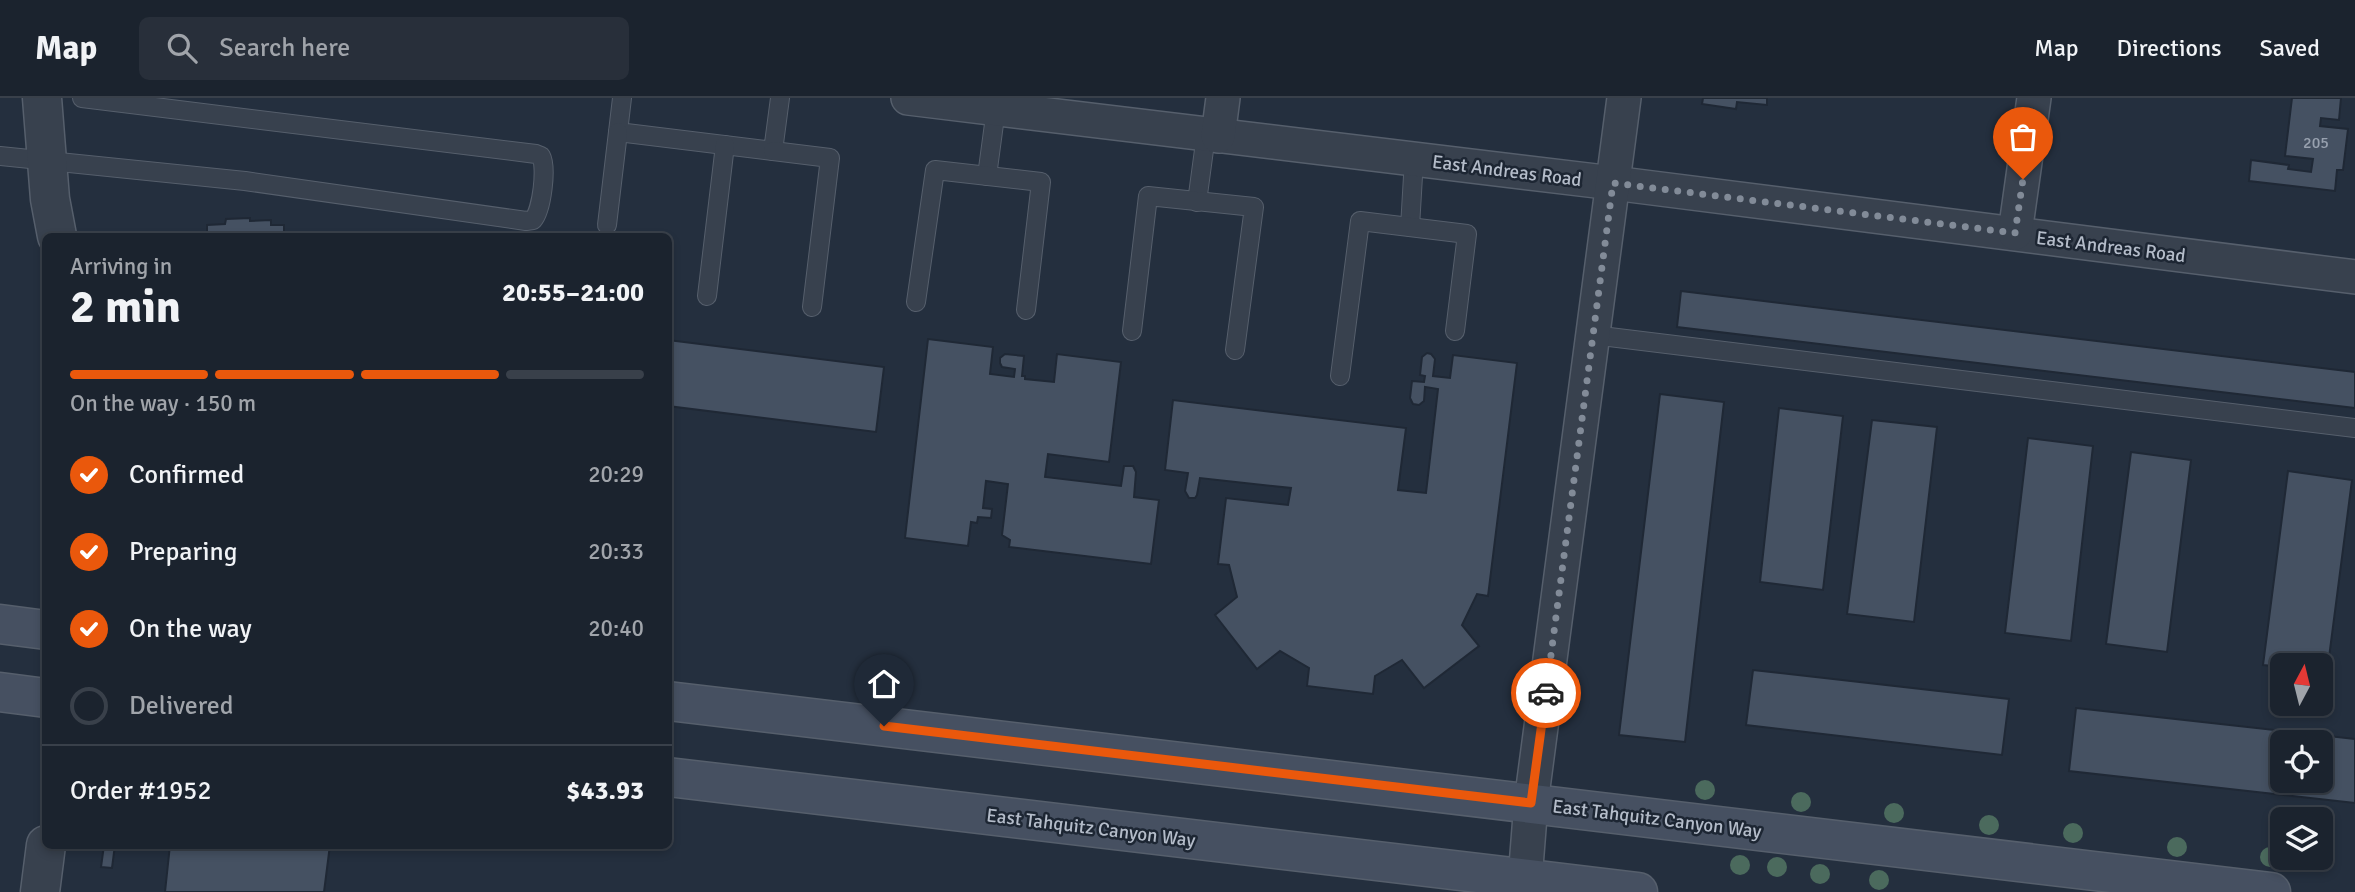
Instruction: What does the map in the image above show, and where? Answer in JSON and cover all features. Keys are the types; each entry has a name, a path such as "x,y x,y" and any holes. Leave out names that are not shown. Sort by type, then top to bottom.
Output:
{"main road":[{"path":"0,624 42,629"},
{"path":"0,692 42,697"},
{"name":"East Tahquitz Canyon Way","path":"672,701 2271,892"},
{"name":"East Tahquitz Canyon Way","path":"672,778 1524,886 1638,892"}],"street":[{"path":"42,98 50,199 56,233"},
{"name":"East Andreas Road","path":"908,98 1613,183 2355,277"},
{"path":"1212,135 1223,98"},
{"path":"1524,886 1531,803 1624,98"},
{"path":"2015,233 2034,98"},
{"path":"40,892 45,849"}],"lane":[{"path":"0,156 245,181 526,221 533,220 538,211 545,167 541,156 536,154 82,98"},
{"path":"607,225 622,98"},
{"path":"773,151 780,98"},
{"path":"987,176 996,109"},
{"path":"618,132 830,158 812,307"},
{"path":"1197,202 1212,135"},
{"path":"707,296 725,145"},
{"path":"1410,227 1414,159"},
{"path":"916,302 935,170 1041,182 1026,310"},
{"path":"1132,331 1147,196 1254,207 1235,350"},
{"path":"1340,376 1360,222 1467,233 1455,331"},
{"path":"1593,335 2355,428"}],"building":[{"path":"1703,98 1767,98 1767,105 1737,102 1736,109 1702,104"},
{"path":"2292,98 2341,98 2339,120 2321,118 2320,126 2348,129 2343,170 2337,170 2335,191 2249,181 2251,160 2289,165 2288,169 2311,172 2313,159 2285,156"},
{"path":"226,219 271,220 271,225 284,225 284,233 207,233 207,225 225,224"},
{"path":"1681,291 2355,372 2355,408 1677,327"},
{"path":"928,339 993,347 990,374 1014,377 1015,369 1002,367 1000,358 1005,354 1024,356 1022,376 1025,376 1025,379 1054,382 1057,354 1121,362 1109,462 1048,454 1045,477 1121,486 1124,466 1133,466 1136,472 1134,497 1159,500 1151,564 1009,547 1010,540 1002,535 1008,484 986,481 983,508 992,509 991,518 978,517 977,523 971,522 968,546 905,538"},
{"path":"672,340 884,367 876,432 672,406"},
{"path":"1427,353 1435,359 1433,376 1450,378 1453,355 1517,363 1488,596 1477,594 1462,625 1479,646 1424,688 1402,660 1375,676 1373,694 1307,686 1309,668 1280,651 1257,669 1215,615 1237,597 1229,565 1218,564 1226,498 1288,505 1291,488 1200,478 1197,495 1195,498 1189,498 1185,491 1188,473 1165,470 1173,400 1406,428 1398,490 1426,493 1438,389 1425,387 1424,401 1419,405 1413,404 1410,398 1412,381 1424,382 1425,376 1420,375 1422,357"},
{"path":"1660,394 1724,402 1685,742 1619,735"},
{"path":"1779,408 1843,416 1823,590 1760,582"},
{"path":"1872,420 1937,427 1914,622 1847,614"},
{"path":"2028,438 2093,446 2071,641 2005,633"},
{"path":"2131,452 2191,460 2167,652 2106,644"},
{"path":"2288,471 2352,480 2330,653 2270,653 2270,666 2263,665"},
{"path":"1753,670 2009,699 2002,755 1746,725"},
{"path":"2076,708 2274,730 2270,730 2270,793 2333,793 2333,737 2355,739 2355,803 2069,771"},
{"path":"103,849 114,849 112,868 101,867"},
{"path":"170,849 329,849 324,892 165,892"}],"way so far":[{"path":"1546,693 1613,183 2015,233 2023,179"}],"route":[{"path":"884,726 1531,803 1546,693"}]}
